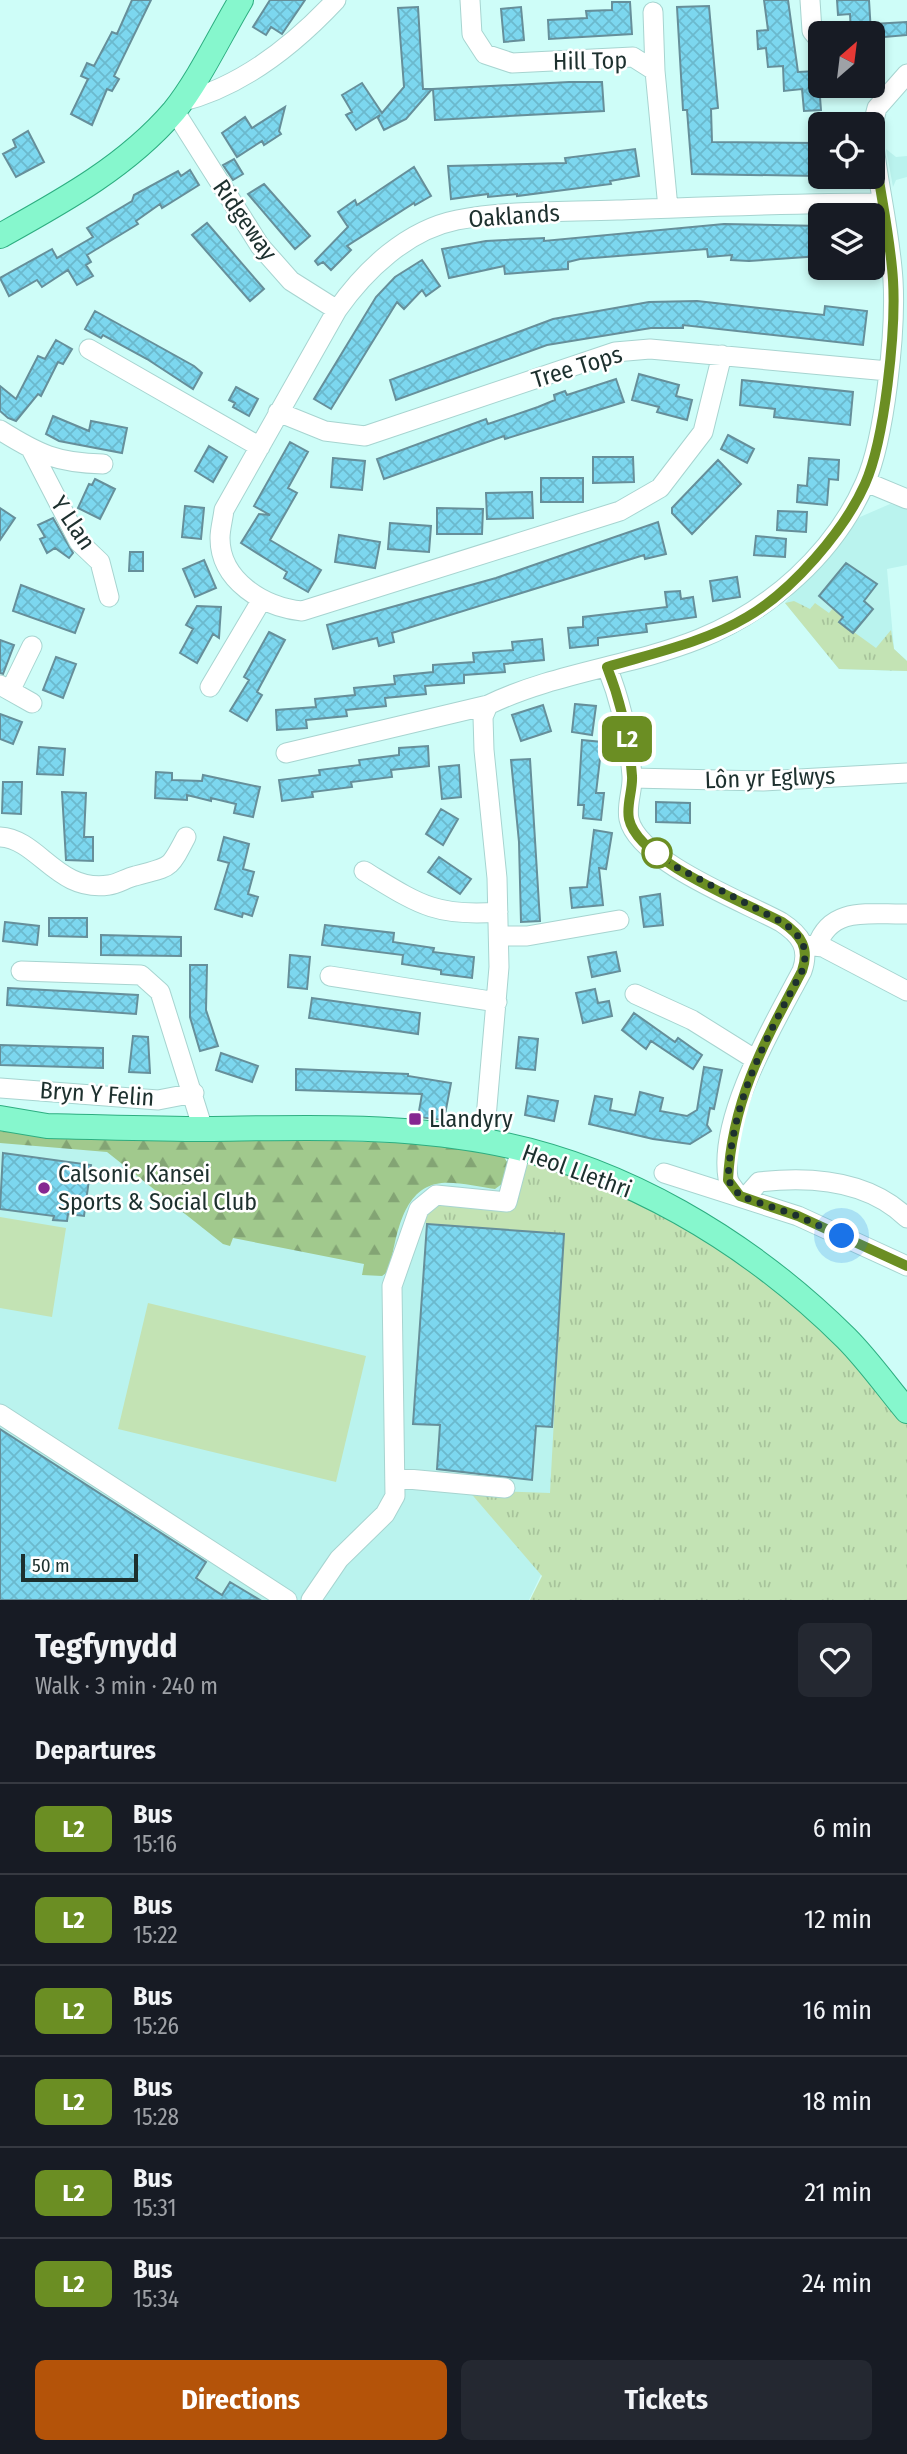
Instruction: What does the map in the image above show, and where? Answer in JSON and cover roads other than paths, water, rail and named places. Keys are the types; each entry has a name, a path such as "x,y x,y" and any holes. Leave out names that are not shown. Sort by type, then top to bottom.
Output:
{"main road":[{"path":"0,236 60,203 121,163 177,106 241,0"},
{"name":"Heol Llethri","path":"0,1118 47,1126 384,1129 484,1140 521,1149 600,1175 692,1218 782,1279 848,1339 907,1411"}],"street":[{"path":"177,106 214,93 252,72 315,23 336,0"},
{"name":"Hill Top","path":"470,0 472,34 485,54 512,63 633,57 655,71 668,208"},
{"path":"810,0 811,21"},
{"path":"653,12 655,71"},
{"path":"886,86 907,74"},
{"name":"Ridgeway","path":"177,106 260,246 290,281 337,310"},
{"path":"880,189 882,203"},
{"name":"Oaklands","path":"722,355 703,432 660,488 620,511 302,611 282,609 261,601 230,573 220,540 224,510 337,310 359,279 408,240 456,220 548,212 808,204"},
{"path":"286,753 488,705 516,691 698,639 747,617 776,596 833,543 866,482 888,371 894,312 893,278 885,223"},
{"path":"89,349 260,447"},
{"name":"Tree Tops","path":"278,412 324,431 365,436 615,352 650,349 888,371"},
{"name":"Y Llan","path":"0,429 31,449 67,463 103,464"},
{"name":"Y Llan","path":"31,449 79,542 100,562 109,597"},
{"path":"866,482 907,499"},
{"path":"210,688 261,601"},
{"path":"32,646 5,687 32,703"},
{"path":"607,667 622,707 632,778 628,817 634,833 645,845 674,866 782,922 811,946 907,991"},
{"path":"484,1140 497,1002 499,936 484,750 483,717 488,705"},
{"name":"Lôn yr Eglwys","path":"632,778 763,781 907,773"},
{"path":"0,837 11,838 31,849 58,874 84,883 109,885 164,870 174,859 186,837"},
{"path":"364,871 427,908 449,913 498,912"},
{"path":"907,914 845,915 822,930 811,946 802,971 756,1060 741,1099 730,1142 728,1180 742,1197 759,1182 791,1178 823,1181 865,1190 890,1201 907,1218"},
{"path":"499,936 527,936 619,919"},
{"name":"Bryn Y Felin","path":"21,971 141,975 160,992 194,1093 203,1129"},
{"path":"330,976 497,1002"},
{"path":"635,994 692,1020 756,1060"},
{"name":"Bryn Y Felin","path":"0,1088 158,1100 194,1093"},
{"path":"311,1600 339,1559 391,1506 397,1478 392,1286 419,1209 436,1195 508,1202 521,1149"},
{"name":"Heol Llethri","path":"664,1173 798,1216 907,1266"},
{"path":"0,1414 287,1600"},
{"path":"397,1478 505,1488"}],"place":[{"name":"Llandyry","path":"415,1119"},
{"name":"Calsonic Kansei Sports & Social Club","path":"44,1188"}]}
